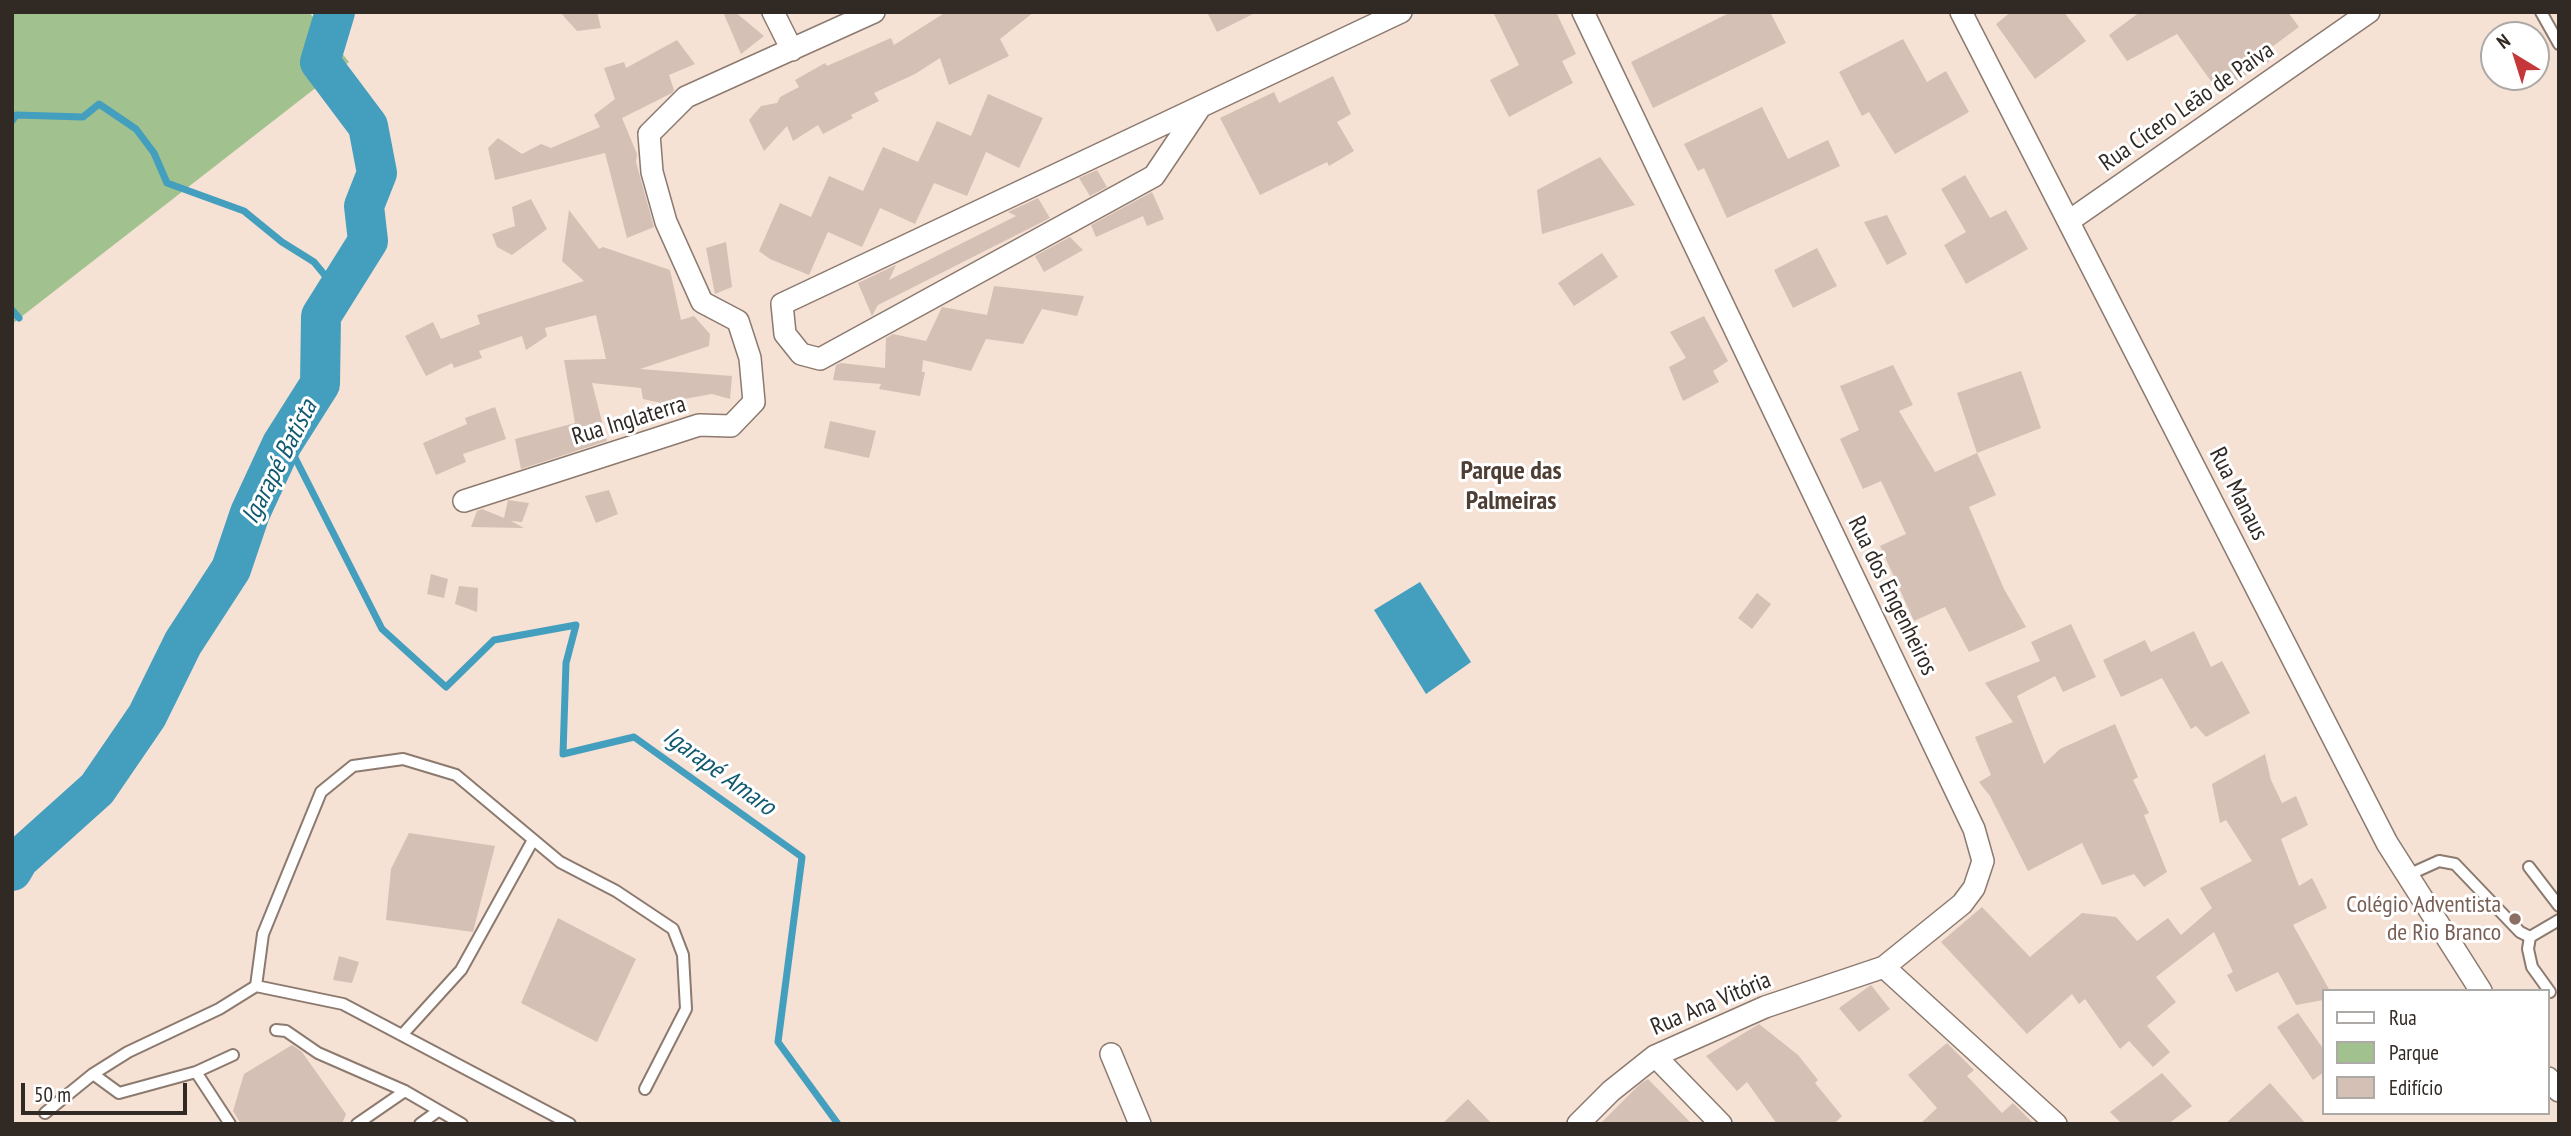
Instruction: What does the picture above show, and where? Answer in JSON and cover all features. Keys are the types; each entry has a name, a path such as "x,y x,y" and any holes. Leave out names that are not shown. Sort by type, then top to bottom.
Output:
{"street":[{"path":"773,12 792,50 874,12"},
{"path":"1199,109 1154,176 820,359 801,354 785,334 782,304 1401,12"},
{"name":"Rua dos Engenheiros","path":"1583,12 1975,829 1983,862 1974,888 1962,904 1884,967"},
{"name":"Rua Manaus","path":"1961,12 2387,843 2480,989"},
{"name":"Rua Cícero Leão de Paiva","path":"2069,221 2370,12"},
{"name":"Rua Inglaterra","path":"464,501 699,425 732,426 754,402 750,358 738,321 702,302 667,222 652,172 649,134 686,97 792,50"},
{"path":"1884,967 2056,1124"},
{"name":"Rua Ana Vitória","path":"1578,1124 1611,1091 1655,1056 1765,1007 1884,967"},
{"path":"1111,1054 1140,1124"},
{"path":"1655,1056 1721,1124"}],"lane":[{"path":"2541,12 2559,44"},
{"path":"256,986 263,934 321,792 353,766 403,758 456,775 559,862 616,891 673,929 683,955 686,1009 645,1089"},
{"path":"402,1035 461,970 533,840"},
{"path":"2408,875 2439,861 2455,863 2520,932 2530,937"},
{"path":"2529,867 2559,906"},
{"path":"2530,937 2559,920"},
{"path":"2530,937 2528,949 2532,967 2552,990"},
{"path":"45,1113 93,1074 128,1052 219,1009 256,986 343,1004 570,1124"},
{"path":"276,1030 286,1031 318,1053 405,1091 462,1124"},
{"path":"93,1074 119,1093 196,1072 233,1055"},
{"path":"196,1072 230,1124"},
{"path":"356,1124 405,1091"},
{"path":"420,1124 438,1111"}],"green space":[{"path":"12,12 309,12 349,62 12,324"}],"water":[{"path":"1420,582 1471,662 1426,694 1374,610"}],"building":[{"path":"560,12 597,12 601,28 577,31"},
{"path":"723,12 735,12 764,36 741,54"},
{"path":"946,12 1034,12 1000,39 1009,56 949,85 940,58 915,74 874,93 879,101 851,115 853,118 823,134 818,125 793,141 787,126 764,151 749,120 761,106 777,103 780,97 799,87 795,80 825,63 827,66 891,38 894,45"},
{"path":"1207,12 1257,12 1217,32"},
{"path":"1493,12 1556,12 1576,54 1562,61 1573,83 1509,117 1490,80 1519,65"},
{"path":"1731,12 1770,12 1786,43 1653,108 1631,62"},
{"path":"2011,12 2064,12 2086,41 2035,79 1996,24"},
{"path":"2140,12 2288,12 2299,27 2265,52 2270,61 2218,91 2177,34 2127,61 2109,35"},
{"path":"1903,39 1927,82 1946,71 1969,112 1895,154 1869,112 1862,116 1839,72"},
{"path":"677,40 695,64 669,75 674,90 672,93 622,118 637,154 636,162 654,227 627,238 605,153 495,180 488,148 498,138 522,154 541,144 551,148 600,127 594,115 615,99 604,68 624,62 626,68"},
{"path":"1333,76 1351,114 1337,122 1354,151 1329,166 1327,162 1260,195 1220,118 1274,92 1279,103"},
{"path":"988,94 1043,118 1019,168 986,152 967,196 934,183 915,224 880,208 862,247 828,232 809,275 770,259 759,251 780,203 811,217 829,176 863,191 883,147 918,162 937,121 971,136"},
{"path":"1762,107 1788,159 1828,140 1840,166 1727,218 1704,168 1698,171 1684,144"},
{"path":"1600,157 1635,205 1542,234 1537,190"},
{"path":"1097,170 1107,187 1090,196 1079,178"},
{"path":"1965,175 1990,218 2006,210 2028,249 1966,284 1944,245 1966,232 1941,189"},
{"path":"1152,192 1164,219 1147,226 1143,216 1096,237 1091,225"},
{"path":"1038,198 1050,218 878,305 872,316 858,283 896,265 889,280 1016,216 1008,212"},
{"path":"531,199 547,229 512,255 497,247 492,234 515,226 512,207"},
{"path":"569,210 599,249 603,247 670,270 681,320 694,316 710,334 709,346 640,369 732,376 730,399 712,394 661,403 643,399 641,388 592,383 607,441 521,469 515,439 575,423 564,360 606,359 596,315 545,328 547,336 526,350 522,336 479,351 482,358 454,368 452,363 426,376 405,336 433,322 441,339 480,324 477,315 584,281 562,261"},
{"path":"1887,215 1907,254 1887,265 1864,222"},
{"path":"1070,237 1083,250 1044,272 1035,256"},
{"path":"726,242 732,287 715,294 706,248"},
{"path":"1817,248 1837,286 1793,308 1774,270"},
{"path":"1602,253 1618,277 1574,306 1558,283"},
{"path":"994,286 1084,296 1077,316 1042,309 1023,344 986,339 971,371 923,360 922,372 925,372 920,396 879,389 881,384 833,380 836,365 841,363 885,368 886,338 893,334 926,341 942,307 987,315"},
{"path":"1704,316 1728,361 1713,371 1719,382 1683,401 1669,367 1686,358 1670,332"},
{"path":"1893,365 1913,405 1899,411 1935,472 1977,453 1996,495 1969,507 2004,589 2026,627 1969,652 1945,607 1914,621 1880,546 1906,534 1881,481 1863,489 1840,439 1859,430 1840,386"},
{"path":"2021,371 2041,428 1977,453 1957,393"},
{"path":"495,407 506,439 463,454 466,462 436,475 423,443 467,424 465,418"},
{"path":"830,421 876,431 869,458 824,448"},
{"path":"609,490 618,514 596,523 585,496"},
{"path":"508,500 529,503 522,522 511,521 524,528 471,527 477,511 482,509 504,518"},
{"path":"431,574 448,579 444,598 427,594"},
{"path":"459,586 478,588 477,612 455,604"},
{"path":"1757,593 1771,604 1752,629 1738,618"},
{"path":"2071,624 2096,677 2063,692 2055,676 2017,696 2044,764 2060,749 2115,724 2138,777 2133,780 2149,813 2144,815 2167,872 2144,887 2134,874 2102,885 2082,843 2028,871 1990,796 1979,782 1991,775 1975,737 2013,722 1985,683 2040,661 2031,642"},
{"path":"2194,631 2211,667 2222,661 2250,713 2206,737 2196,726 2191,729 2162,678 2121,697 2103,660 2145,640 2151,652"},
{"path":"2265,754 2271,780 2282,803 2296,796 2308,825 2281,839 2299,886 2312,878 2327,908 2293,925 2329,989 2322,989 2322,1000 2296,1005 2278,972 2236,992 2227,975 2233,972 2214,932 2156,977 2176,1002 2147,1026 2170,1052 2153,1067 2129,1041 2120,1049 2085,999 2079,1004 2072,994 2027,1034 1941,942 1982,907 2030,957 2082,913 2116,917 2137,941 2168,918 2181,935 2212,908 2200,888 2252,861 2226,820 2220,823 2212,784"},
{"path":"409,833 495,846 473,932 386,920 391,869"},
{"path":"558,918 636,959 597,1042 521,1003"},
{"path":"339,956 359,962 352,983 333,980"},
{"path":"1871,985 1890,1009 1859,1032 1839,1008"},
{"path":"2298,1013 2322,1047 2322,1073 2313,1080 2277,1027"},
{"path":"1759,1024 1798,1055 1818,1080 1815,1083 1842,1116 1834,1124 1777,1124 1747,1082 1737,1091 1706,1056"},
{"path":"1947,1043 1974,1070 1967,1076 2002,1113 2013,1103 2034,1124 1920,1124 1937,1108 1908,1075"},
{"path":"292,1045 302,1052 346,1114 342,1124 241,1124 233,1111 244,1074"},
{"path":"2162,1073 2192,1106 2168,1124 2122,1124 2110,1112"},
{"path":"1648,1079 1692,1124 1600,1124 1640,1084"},
{"path":"2270,1083 2306,1124 2225,1124"},
{"path":"1468,1099 1492,1124 1442,1124"}],"waterway":[{"name":"Igarapé Batista","path":"12,871 19,859 97,789 147,716 183,643 231,569 250,513 282,444 320,384 321,316 368,241 364,206 377,173 368,126 320,62 335,12"},
{"path":"12,121 16,115 83,117 99,104 136,129 154,153 167,183 244,211 282,242 314,262 337,290"},
{"path":"12,310 19,318"},
{"name":"Igarapé Amaro","path":"286,440 382,629 446,687 494,640 576,625 566,663 563,754 634,737 802,857 778,1042 838,1124"}],"place":[{"name":"Colégio Adventista de Rio Branco","path":"2515,919"}],"district":[{"name":"Parque das Palmeiras","path":"1511,487"}]}
